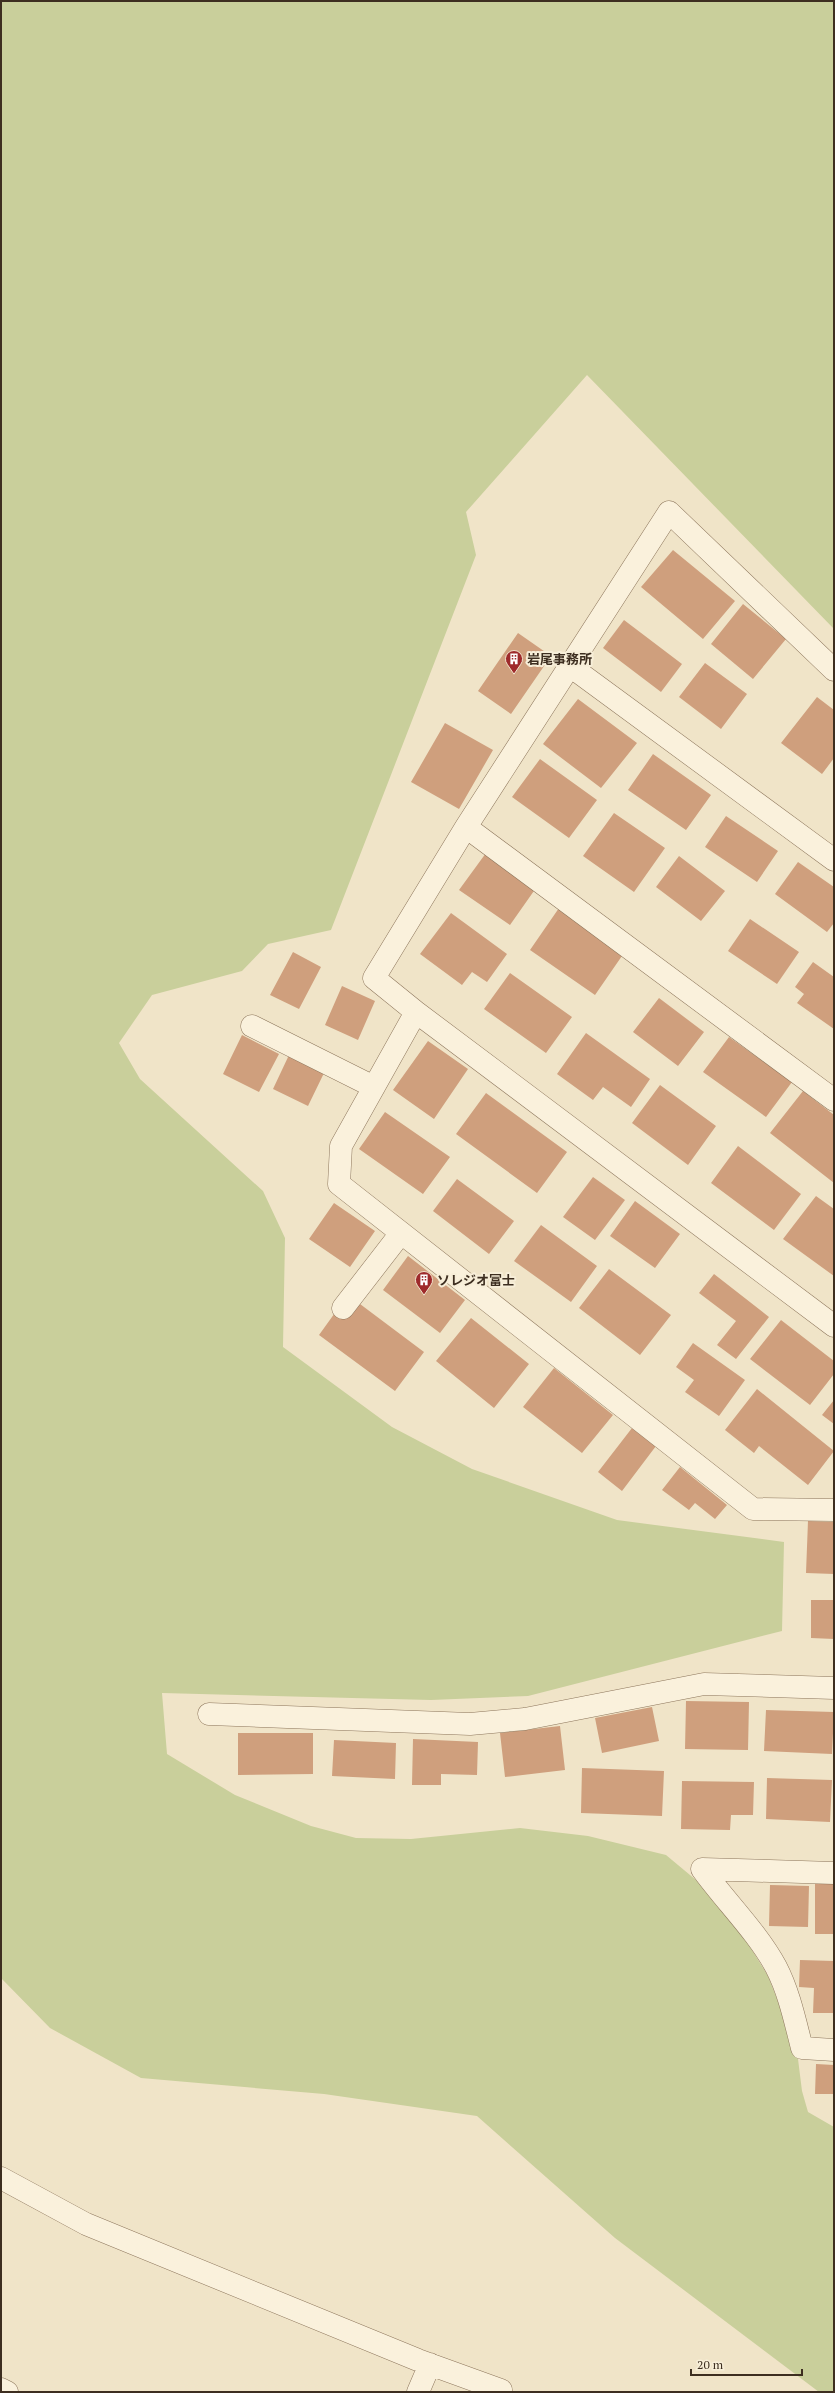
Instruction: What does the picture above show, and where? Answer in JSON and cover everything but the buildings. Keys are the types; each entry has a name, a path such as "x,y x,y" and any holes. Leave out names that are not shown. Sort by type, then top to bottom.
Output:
{"street":[{"path":"834,670 670,512 466,827 374,978 416,1012 834,1326"},
{"path":"570,666 834,860"},
{"path":"466,827 834,1100"},
{"path":"416,1012 341,1146 339,1184 753,1509 834,1510"},
{"path":"252,1026 374,1087"},
{"path":"343,1308 401,1233"},
{"path":"209,1714 470,1724 525,1719 704,1684 834,1688"},
{"path":"834,1873 702,1869 756,1937 776,1967 792,2006 802,2048 834,2050"},
{"path":"1,2178 86,2224 430,2364 500,2390"},
{"path":"418,2392 430,2364"},
{"path":"1,2389 8,2392"}],"green space":[{"path":"1,1 834,1 834,629 587,375 466,512 476,555 331,930 268,944 242,971 152,995 119,1043 140,1079 263,1191 285,1238 283,1347 392,1427 472,1469 617,1520 784,1542 782,1631 528,1696 431,1700 162,1693 167,1754 235,1795 311,1826 356,1838 411,1839 520,1828 588,1836 666,1855 696,1880 742,1934 768,1976 798,2059 802,2091 808,2112 834,2127 834,2392 819,2392 615,2238 477,2116 324,2094 141,2078 50,2028 1,1978"}],"place":[{"name":"岩尾事務所","path":"514,674"},
{"name":"ソレジオ富士","path":"424,1295"}]}
